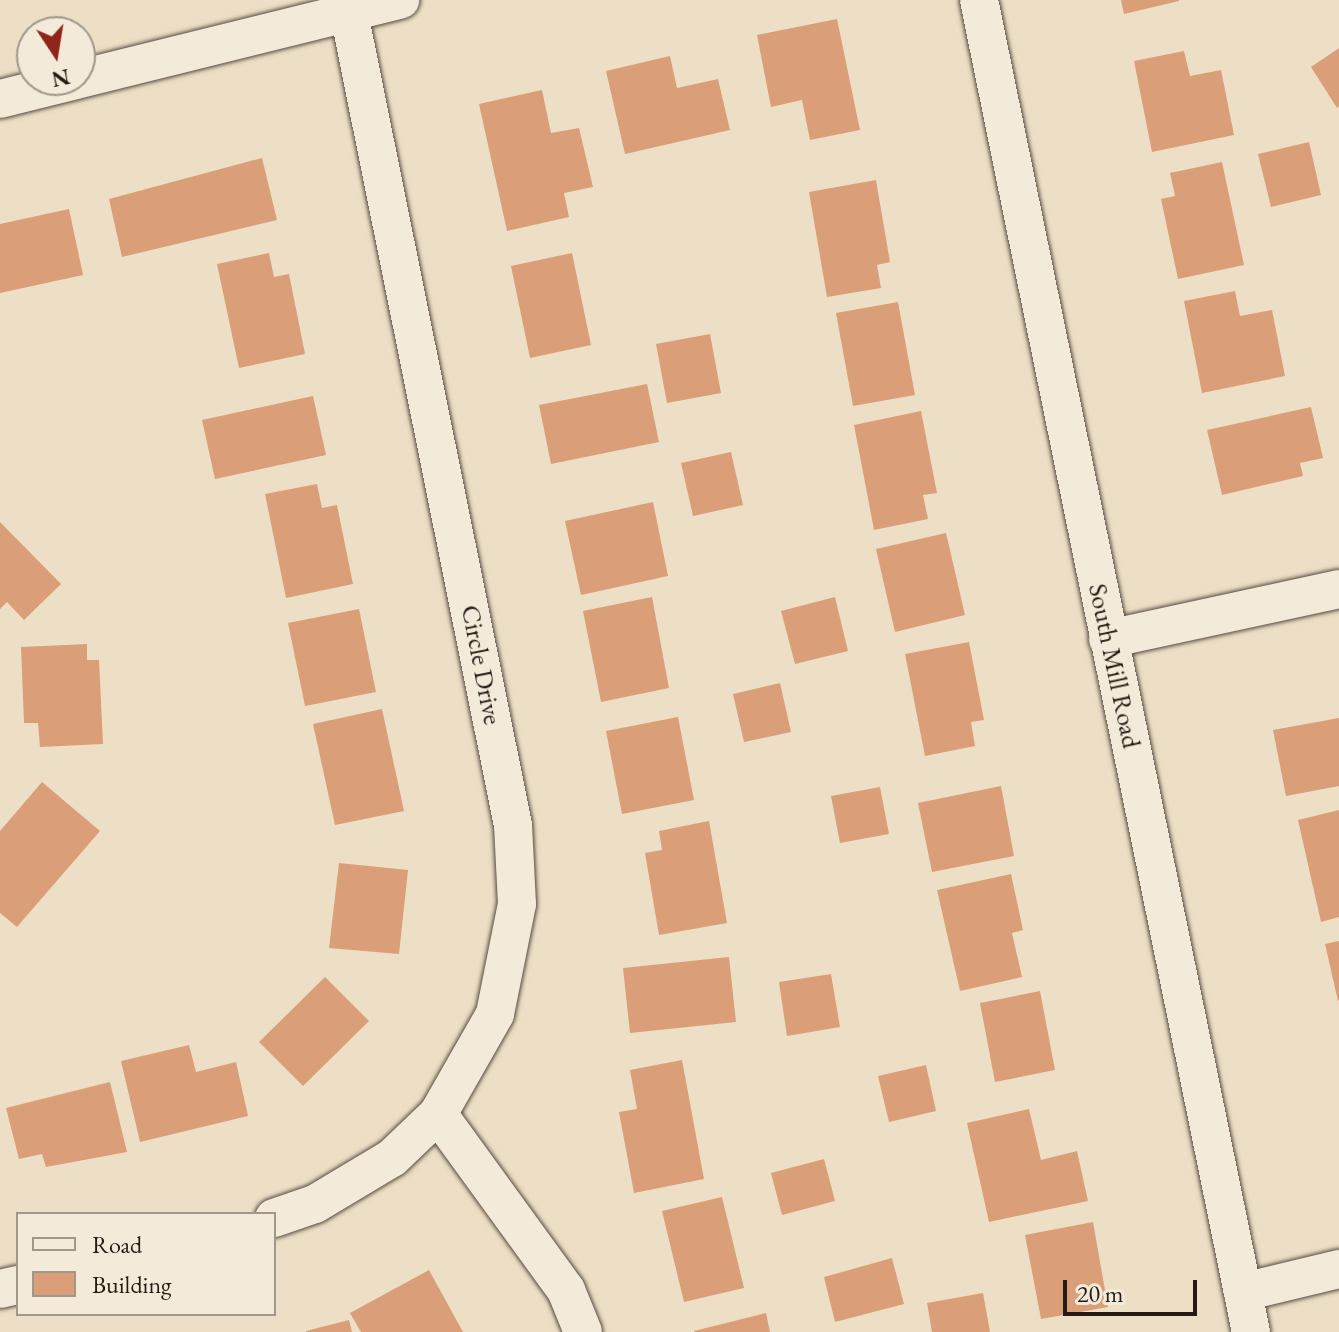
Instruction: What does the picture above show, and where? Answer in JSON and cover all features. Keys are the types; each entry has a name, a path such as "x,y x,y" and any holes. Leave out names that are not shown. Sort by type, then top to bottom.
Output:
{"street":[{"path":"96,76 400,0"},
{"name":"South Mill Road","path":"979,0 1251,1332"},
{"name":"Circle Drive","path":"276,1217 315,1204 392,1158 438,1114 495,1014 517,904 513,825 349,13"},
{"path":"1108,639 1339,589"},
{"path":"438,1114 566,1290 583,1332"},
{"path":"1243,1292 1339,1269"}],"building":[{"path":"1121,0 1179,0 1179,1 1124,14"},
{"path":"837,19 860,130 810,140 802,100 771,107 757,35"},
{"path":"1339,48 1339,106 1337,108 1311,67"},
{"path":"1184,51 1190,76 1221,70 1234,135 1152,152 1134,61"},
{"path":"670,56 677,88 718,79 730,130 625,154 606,71"},
{"path":"542,90 551,133 579,128 593,187 564,193 569,217 507,231 479,104"},
{"path":"1309,142 1321,195 1271,207 1258,154"},
{"path":"262,158 277,220 122,257 109,199"},
{"path":"1222,162 1244,265 1178,279 1161,199 1175,196 1170,173"},
{"path":"876,180 890,262 877,265 881,288 827,297 809,192"},
{"path":"69,209 83,275 0,293 0,224"},
{"path":"269,253 274,277 289,274 305,354 239,368 217,264"},
{"path":"572,253 591,345 530,358 511,266"},
{"path":"1235,291 1240,316 1272,310 1285,376 1202,393 1184,301"},
{"path":"898,302 915,395 853,406 836,313"},
{"path":"710,334 721,393 667,403 656,344"},
{"path":"647,384 659,442 551,464 539,405"},
{"path":"313,396 326,455 215,479 202,420"},
{"path":"1311,407 1323,458 1300,463 1303,476 1222,495 1207,430"},
{"path":"921,411 937,493 923,495 928,519 874,530 854,425"},
{"path":"731,452 743,505 693,516 681,463"},
{"path":"317,484 322,508 337,505 353,584 286,598 265,494"},
{"path":"653,502 668,576 581,595 565,521"},
{"path":"0,522 61,584 24,620 7,602 0,609"},
{"path":"946,533 965,615 895,632 876,549"},
{"path":"652,597 669,688 601,702 583,611"},
{"path":"835,597 848,651 795,664 781,611"},
{"path":"359,609 376,692 305,706 288,623"},
{"path":"969,642 984,720 971,722 975,746 925,756 905,654"},
{"path":"87,644 87,660 99,660 103,744 40,747 38,723 24,723 21,647"},
{"path":"780,683 791,732 744,742 733,694"},
{"path":"382,709 404,811 335,825 313,724"},
{"path":"678,717 694,800 622,814 606,731"},
{"path":"1339,718 1339,786 1286,796 1273,730"},
{"path":"42,782 100,831 17,927 0,913 0,831"},
{"path":"1001,786 1014,856 932,872 918,803"},
{"path":"880,787 889,834 840,843 831,796"},
{"path":"1339,810 1339,917 1321,922 1298,820"},
{"path":"709,821 727,923 659,935 645,853 662,850 659,831"},
{"path":"339,863 408,870 399,954 329,948"},
{"path":"1011,874 1023,930 1012,933 1022,977 960,991 937,890"},
{"path":"1339,941 1339,1000 1338,1001 1325,944"},
{"path":"729,957 736,1022 630,1033 623,968"},
{"path":"831,974 840,1027 787,1036 779,982"},
{"path":"325,977 369,1021 303,1086 259,1042"},
{"path":"1040,991 1055,1070 995,1082 980,1003"},
{"path":"189,1045 196,1072 236,1062 248,1116 140,1142 121,1061"},
{"path":"682,1060 704,1179 634,1193 619,1112 637,1109 630,1070"},
{"path":"926,1065 936,1111 889,1122 878,1076"},
{"path":"110,1082 127,1152 46,1167 42,1154 19,1159 6,1108"},
{"path":"1029,1109 1041,1160 1077,1151 1088,1201 989,1222 967,1123"},
{"path":"824,1159 835,1201 782,1215 771,1173"},
{"path":"722,1197 744,1288 684,1302 662,1211"},
{"path":"1093,1222 1108,1307 1041,1319 1025,1235"},
{"path":"892,1258 904,1304 835,1322 824,1277"},
{"path":"429,1270 463,1332 361,1332 350,1313"},
{"path":"983,1293 990,1332 932,1332 927,1303"},
{"path":"766,1313 770,1332 694,1332 694,1331"},
{"path":"349,1320 352,1332 306,1332 306,1331"}]}
